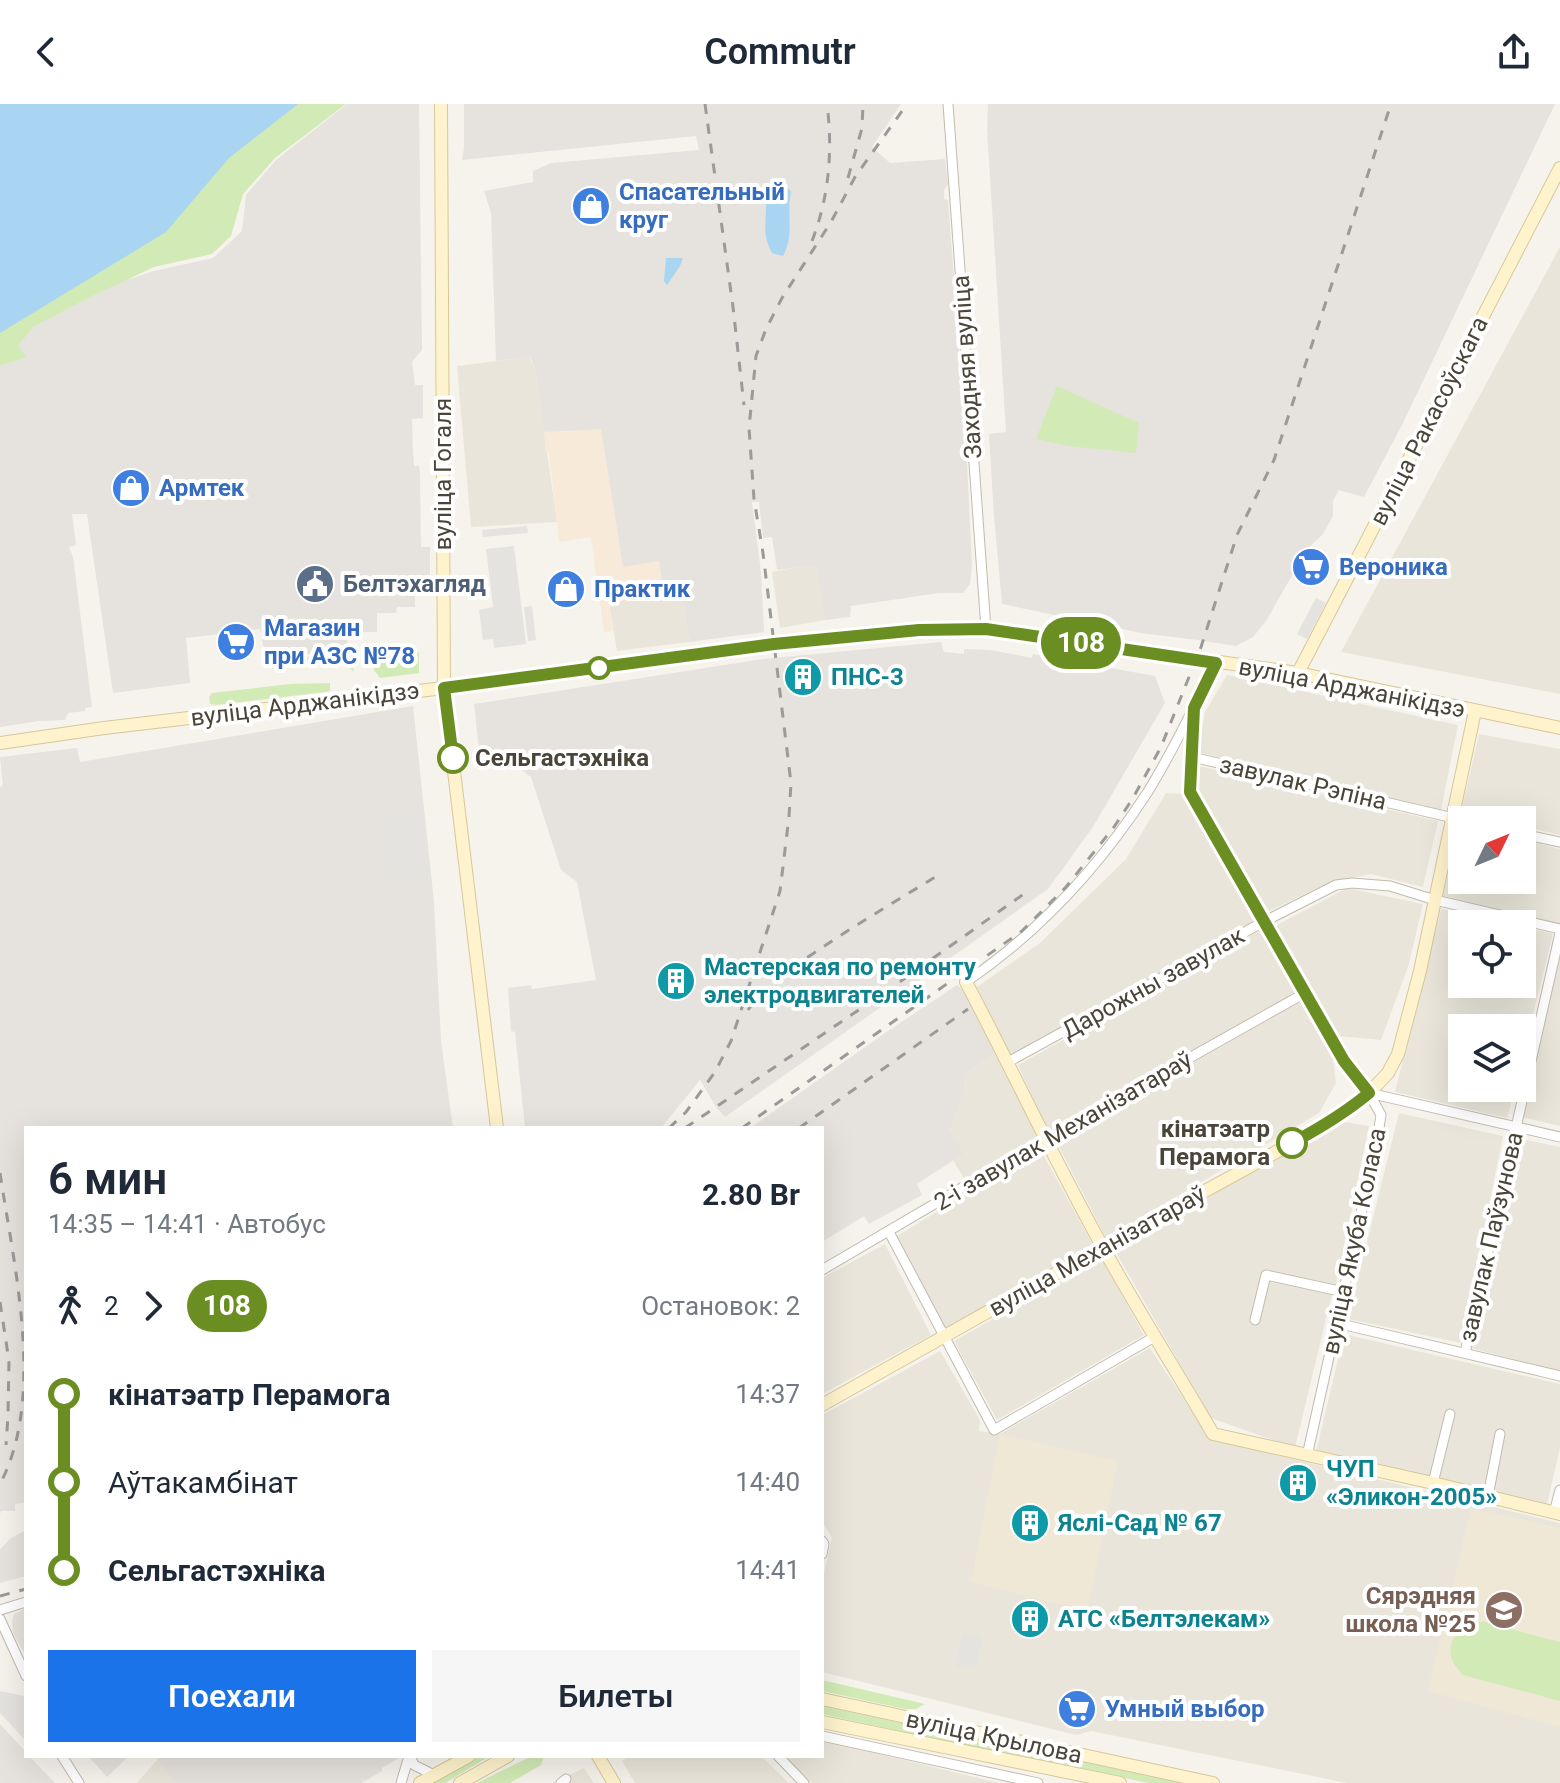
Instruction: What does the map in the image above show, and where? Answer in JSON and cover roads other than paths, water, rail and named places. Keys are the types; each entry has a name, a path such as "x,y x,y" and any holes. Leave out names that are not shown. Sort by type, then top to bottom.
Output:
{"main road":[{"name":"вуліца Гогаля","path":"441,104 444,688 497,1126"},
{"name":"вуліца Ракасоўскага","path":"1298,673 1560,168"},
{"name":"вуліца Арджанікідзэ","path":"0,743 774,644 919,630 986,629 1298,673 1560,728"},
{"name":"вуліца Якуба Коласа","path":"1459,806 1475,711"},
{"name":"вуліца Якуба Коласа","path":"1369,1093 1388,1073 1398,1054 1448,852"},
{"path":"966,982 1103,1247 1213,1434 1557,1514"},
{"name":"вуліца Механізатараў","path":"824,1404 1329,1123 1369,1093"},
{"name":"вуліца Крылова","path":"824,1699 1213,1783"},
{"name":"вуліца Крылова","path":"824,1722 1120,1783"},
{"path":"420,1783 465,1758"},
{"path":"460,1783 504,1758"},
{"path":"599,1758 614,1783"}],"street":[{"name":"Заходняя вуліца","path":"948,104 986,629"},
{"path":"966,982 1028,935 1069,895 1140,803 1164,764 1216,663"},
{"name":"завулак Рэпіна","path":"1194,708 1192,757 1448,817"},
{"path":"1192,757 1190,792 1344,1061 1369,1093 1560,1137"},
{"path":"1536,837 1560,842"},
{"name":"Дарожны завулак","path":"1008,1062 1336,885 1390,886 1560,931"},
{"name":"завулак Паўзунова","path":"1465,1353 1560,931"},
{"name":"2-і завулак Механізатараў","path":"824,1269 1045,1139 1305,993"},
{"name":"вуліца Якуба Коласа","path":"1307,1456 1377,1141 1381,1115 1369,1093"},
{"path":"889,1232 994,1430 1156,1336"},
{"path":"1255,1320 1266,1275 1344,1292"},
{"path":"1337,1323 1560,1376"},
{"path":"1433,1483 1450,1414"},
{"path":"1488,1496 1500,1434"},
{"path":"1557,1514 1560,1490"},
{"path":"0,1610 24,1603"},
{"path":"0,1619 24,1672"},
{"path":"824,1736 1038,1783"},
{"path":"63,1758 79,1783"},
{"path":"401,1783 409,1758"},
{"path":"411,1758 414,1765 434,1775"},
{"path":"780,1758 804,1783"}],"water":[{"path":"0,104 298,104 229,158 166,232 0,333"},
{"path":"788,188 791,192 789,232 783,256 772,253 767,239 766,199 773,192 782,195"},
{"path":"666,258 683,258 667,285 664,281"}],"railway":[{"path":"705,104 744,405"},
{"path":"812,241 828,174 830,139 827,104"},
{"path":"848,178 862,128 863,104"},
{"path":"671,1126 686,1112 715,1072 731,1041 780,891 789,817 791,783 754,499 749,428 756,356 782,298 831,222 855,177 907,104"},
{"path":"745,1126 1022,931 1066,887 1133,798 1161,747 1201,647 1237,535 1274,460 1391,104"},
{"path":"748,1010 762,992 786,972 940,874"},
{"path":"688,1126 1028,891"},
{"path":"802,1126 968,1009"},
{"path":"0,1173 18,1290 24,1372 14,1450 0,1484"},
{"path":"0,1302 9,1361 6,1445"},
{"path":"0,1596 24,1590"}],"place":[{"name":"Спасательный круг","path":"591,206"},
{"name":"Армтек","path":"131,488"},
{"name":"Вероника","path":"1311,567"},
{"name":"Белтэхагляд","path":"315,584"},
{"name":"Практик","path":"566,589"},
{"name":"Магазин при АЗС №78","path":"236,642"},
{"name":"ПНС-3","path":"803,677"},
{"name":"Сельгастэхніка","path":"453,758"},
{"name":"Мастерская по ремонту электродвигателей","path":"676,981"},
{"name":"кінатэатр Перамога","path":"1292,1143"},
{"name":"ЧУП «Эликон-2005»","path":"1298,1483"},
{"name":"Яслі-Сад № 67","path":"1030,1523"},
{"name":"Сярэдняя школа №25","path":"1504,1610"},
{"name":"АТС «Белтэлекам»","path":"1030,1619"},
{"name":"Умный выбор","path":"1077,1709"}]}
